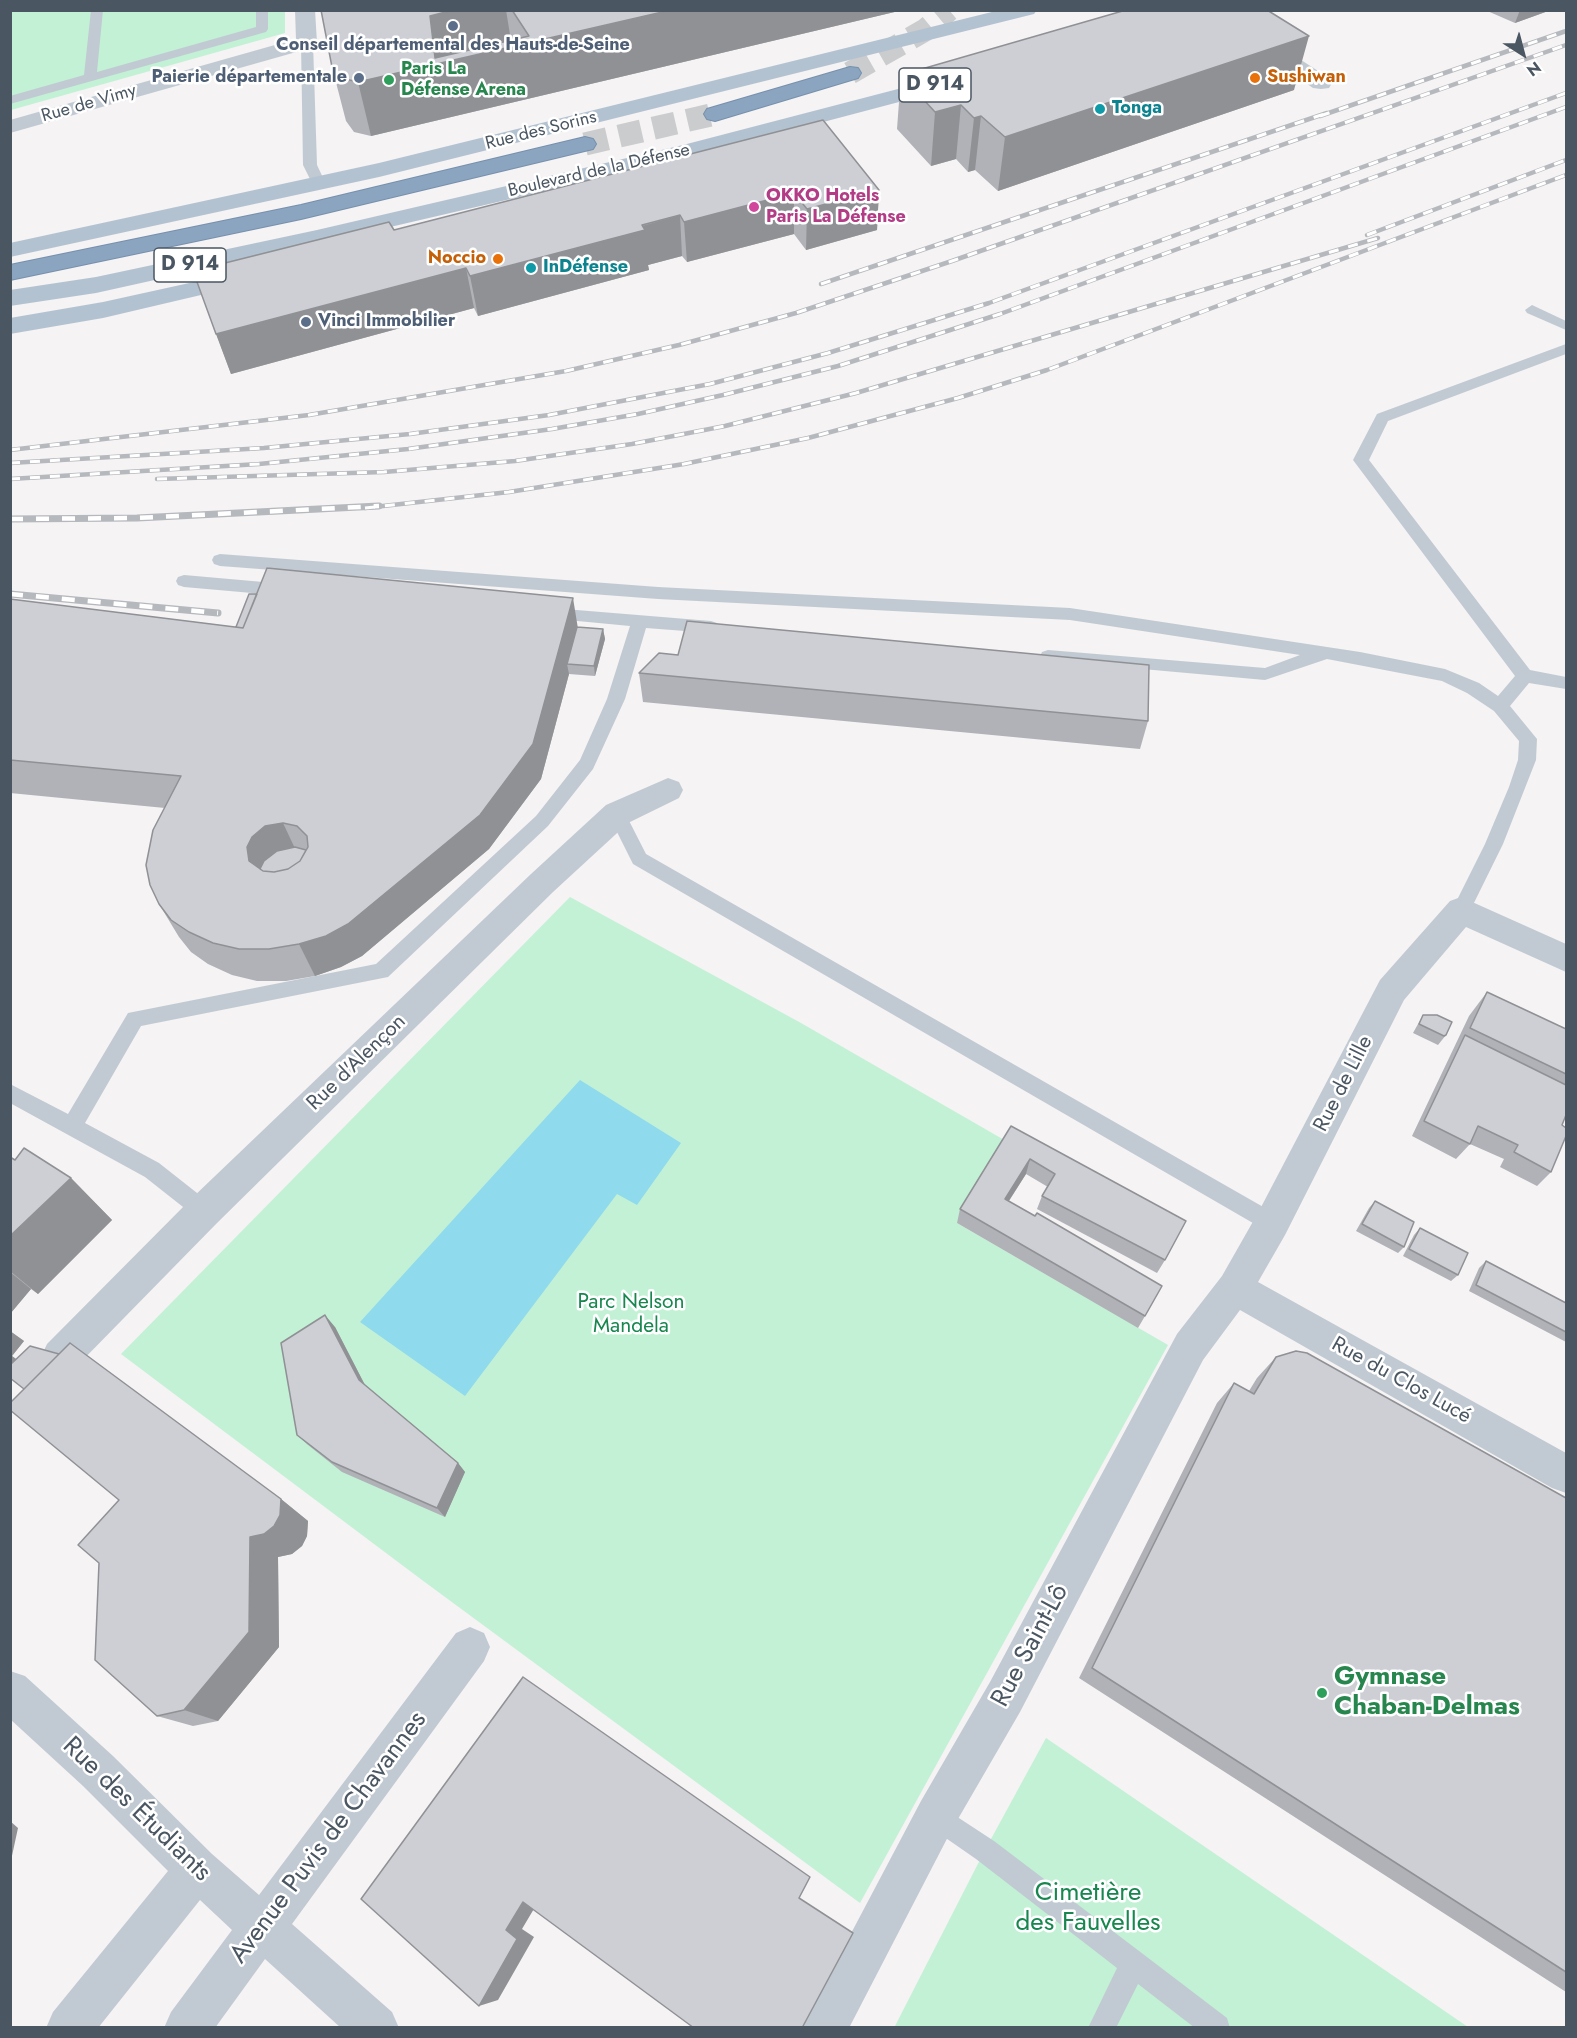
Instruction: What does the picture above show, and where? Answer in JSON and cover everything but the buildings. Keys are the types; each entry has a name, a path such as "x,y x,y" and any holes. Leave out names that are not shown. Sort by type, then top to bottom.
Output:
{"highway":[{"path":"715,114 850,73"},
{"path":"10,273 301,212 585,144"}],"main road":[{"name":"Rue des Sorins","path":"10,250 520,136 1027,10"},
{"name":"Boulevard de la Défense","path":"10,298 96,285 687,151 967,76"},
{"path":"327,258 345,251 368,225"},
{"path":"10,326 103,310 265,273"}],"street":[{"path":"305,10 307,43"},
{"path":"1248,34 1322,83"},
{"name":"Rue de Vimy","path":"10,126 307,43"},
{"name":"Rue d'Alençon","path":"60,1357 204,1210 542,883 617,814 668,790"},
{"path":"1461,910 1566,959"},
{"name":"Rue de Lille","path":"1240,1279 1272,1223 1392,990 1461,910"},
{"name":"Rue du Clos Lucé","path":"1240,1279 1566,1473"},
{"name":"Rue Saint-Lô","path":"824,2028 936,1816 1005,1697 1190,1347 1240,1279"},
{"name":"Avenue Puvis de Chavannes","path":"187,2028 470,1647"},
{"name":"Rue des Étudiants","path":"10,1691 98,1771 197,1869 263,1927"},
{"path":"69,2028 197,1869"},
{"path":"263,1927 376,2028"}],"lane":[{"path":"90,78 97,10"},
{"path":"10,100 262,29 262,10"},
{"path":"307,43 310,165 318,182"},
{"path":"1532,310 1566,326"},
{"path":"1566,349 1382,418 1361,460 1525,676 1566,683"},
{"path":"220,560 658,593 1070,614 1417,668 1444,675 1473,688 1500,706 1528,739 1527,759 1518,787 1494,844 1461,910"},
{"path":"184,581 301,592"},
{"path":"535,612 722,628"},
{"path":"72,1126 135,1019 381,971 542,821 587,764 616,699 640,621"},
{"path":"1029,654 1265,674 1326,654"},
{"path":"1500,706 1525,676"},
{"path":"617,814 639,859 1272,1223"},
{"path":"10,1093 152,1170 204,1210"},
{"path":"936,1816 1134,1963 1217,2028"},
{"path":"1101,2028 1134,1963"}],"green space":[{"path":"11,11 285,11 285,33 11,110"},
{"name":"Parc Nelson Mandela","path":"570,897 801,1023 1006,1141 957,1223 1168,1345 860,1903 422,1580 121,1354"},
{"name":"Cimetière des Fauvelles","path":"1046,1738 1468,2027 894,2028 985,1850"}],"water":[{"path":"580,1080 681,1143 637,1205 617,1194 465,1396 360,1322"}],"tunnel":[{"path":"850,73 925,30 949,10"},
{"path":"585,144 715,114"}],"railway":[{"path":"1320,116 1566,31"},
{"path":"10,450 309,415 566,371 679,345 796,313 952,261 1566,45"},
{"path":"10,463 264,448 410,434 549,415 710,384 828,353 989,303 1566,93"},
{"path":"10,479 259,464 408,449 552,429 638,414 723,395 838,366 1000,314 1566,107"},
{"path":"821,284 1327,113"},
{"path":"1367,235 1566,160"},
{"path":"365,508 509,492 684,464 808,438 958,398 1047,370 1566,175"},
{"path":"157,479 384,472 515,461 632,444 725,426 856,393 1378,238"},
{"path":"10,519 137,518 379,506"},
{"path":"10,594 218,613"}],"place":[{"name":"Conseil départemental des Hauts-de-Seine","path":"453,26"},
{"name":"Paierie départementale","path":"359,78"},
{"name":"Sushiwan","path":"1255,78"},
{"name":"Paris La Défense Arena","path":"389,80"},
{"name":"Tonga","path":"1100,109"},
{"name":"OKKO Hotels Paris La Défense","path":"754,207"},
{"name":"Noccio","path":"498,259"},
{"name":"InDéfense","path":"531,268"},
{"name":"Vinci Immobilier","path":"306,322"},
{"name":"Gymnase Chaban-Delmas","path":"1322,1693"}]}
